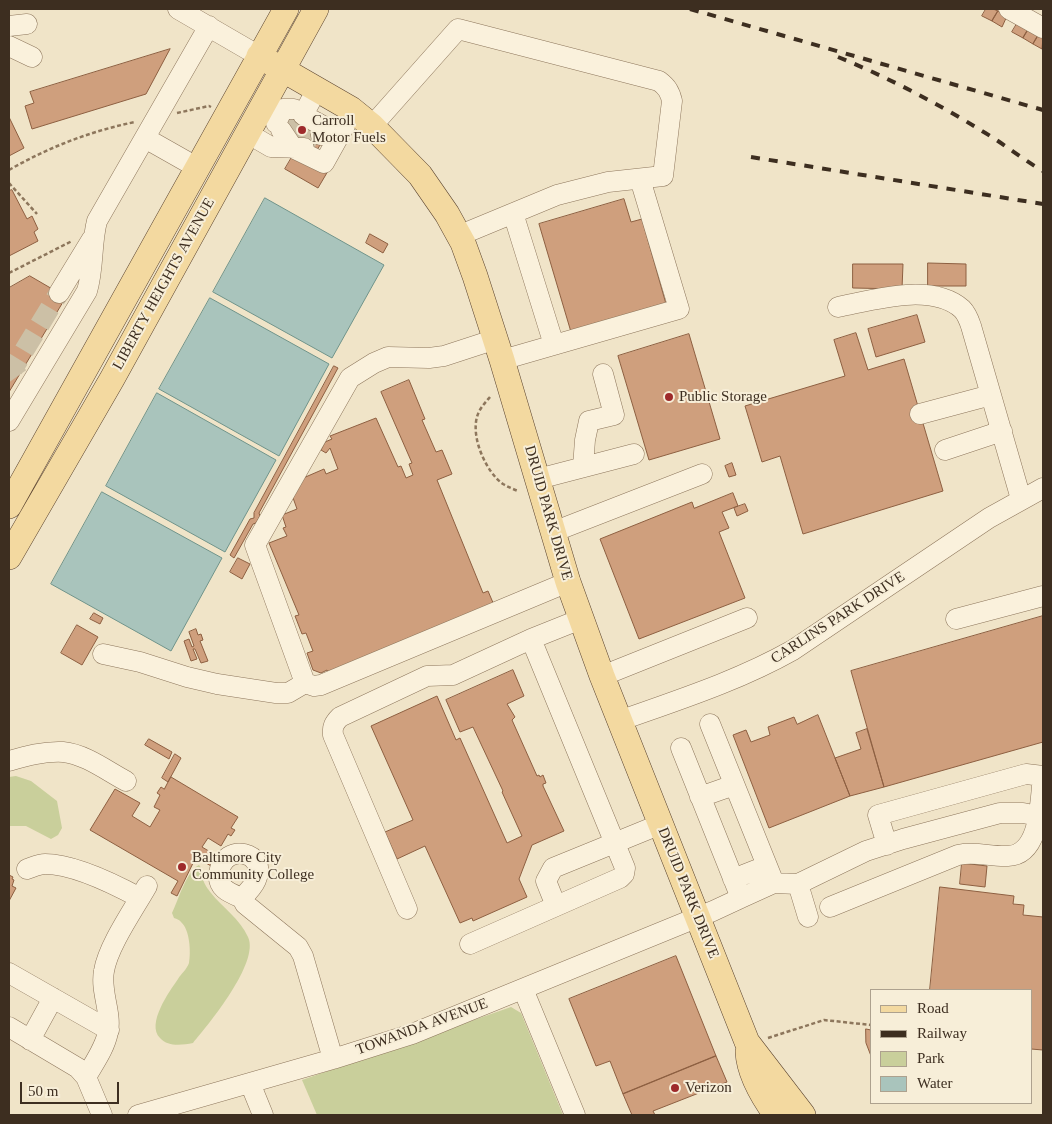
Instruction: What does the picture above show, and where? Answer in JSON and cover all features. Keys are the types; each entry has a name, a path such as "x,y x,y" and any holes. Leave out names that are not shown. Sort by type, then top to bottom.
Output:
{"main road":[{"name":"LIBERTY HEIGHTS AVENUE","path":"9,506 286,9"},
{"name":"LIBERTY HEIGHTS AVENUE","path":"9,557 256,138 297,128 282,70 316,9"},
{"name":"DRUID PARK DRIVE","path":"259,56 353,111 372,126 420,175 447,214 475,276 499,350 528,484 552,532 581,619 619,721 698,917 758,1040 748,1062 761,1091 788,1113"}],"street":[{"path":"1009,9 1043,28"},
{"path":"182,11 259,56"},
{"path":"59,293 84,238 97,221 209,26"},
{"path":"372,126 458,29 659,82 667,86 672,101 663,176 608,182 557,195 458,236"},
{"path":"9,46 32,57"},
{"path":"256,138 271,147 297,128 317,89"},
{"path":"297,128 324,163 353,111"},
{"path":"145,138 198,168"},
{"path":"305,683 255,545 350,378 374,363 388,357 429,358 554,345 679,309 640,178"},
{"path":"513,213 554,345"},
{"path":"9,421 24,380 87,291 91,279 84,238"},
{"path":"838,307 896,296 925,295 946,299 963,310 971,326 1021,499"},
{"path":"583,467 585,440 589,421 614,415 603,374"},
{"path":"920,414 991,395"},
{"path":"945,450 1002,431"},
{"path":"528,484 634,454"},
{"path":"552,532 702,474"},
{"name":"CARLINS PARK DRIVE","path":"619,721 728,682 764,666 793,650 988,518 1043,488"},
{"path":"103,654 140,662 194,679 276,693 288,693 305,683 314,686 321,685 568,582"},
{"path":"956,619 1043,596"},
{"path":"602,676 747,618"},
{"path":"407,909 333,735 332,729 335,722 340,716 427,676 453,675 531,639 581,619"},
{"path":"470,944 620,878 624,874 625,868 531,639"},
{"path":"710,724 770,874"},
{"path":"681,748 741,898"},
{"path":"9,761 47,752 63,752 84,759 126,781"},
{"path":"830,906 958,855 969,853 1007,856 1018,854 1031,843 1041,816 1043,776 1026,774 878,815 888,844"},
{"path":"700,798 734,785"},
{"path":"733,879 770,874 798,884 866,852 888,844 1000,813 1023,813 1041,816"},
{"path":"556,906 546,881 553,868 661,824"},
{"path":"26,869 43,864 55,865 144,892 106,958 103,990 109,1030 104,1044 86,1077"},
{"name":"TOWANDA AVENUE","path":"138,1115 333,1059 412,1034 713,912 741,898 770,874"},
{"path":"798,884 808,916"},
{"path":"242,898 250,909 298,946 303,956 333,1059"},
{"path":"9,973 109,1030"},
{"path":"523,989 575,1115"},
{"path":"30,1040 53,998"},
{"path":"9,1027 78,1068 86,1077 102,1115"},
{"path":"250,1083 263,1115"}],"path":[{"path":"9,170 57,145 97,132 187,110"},
{"path":"9,182 37,214"},
{"path":"9,273 84,238"},
{"path":"490,397 477,416 476,437 480,450 498,480 505,486 528,484"},
{"path":"758,1040 824,1020 870,1025"}],"green space":[{"path":"16,776 31,781 57,801 62,828 58,835 51,839 26,826 9,826 9,777"},
{"path":"199,865 206,886 245,931 250,948 247,961 231,992 221,1008 193,1043 171,1044 163,1041 156,1032 157,1017 169,992 188,965 190,953 186,930 181,921 174,918 172,913 187,879"},
{"path":"511,1007 521,1013 563,1115 317,1115 302,1080"}],"water":[{"path":"265,198 384,265 332,358 213,292"},
{"path":"210,298 329,364 279,456 159,389"},
{"path":"157,393 276,460 225,552 106,486"},
{"path":"102,492 222,558 171,651 51,584"}],"building":[{"path":"986,9 998,11 992,21 982,16"},
{"path":"998,11 1007,16 1002,27 992,21"},
{"path":"1018,22 1029,28 1023,38 1012,32"},
{"path":"1029,28 1039,34 1033,44 1023,38"},
{"path":"1039,34 1043,37 1042,49 1033,44"},
{"path":"170,49 146,94 32,129 25,106 34,103 30,92"},
{"path":"9,117 24,148 9,156"},
{"path":"289,117 325,137 317,150 277,127"},
{"path":"295,152 328,171 318,188 285,169"},
{"path":"12,190 27,219 32,216 38,229 34,232 38,241 9,256 9,191"},
{"path":"624,199 631,222 642,219 666,304 571,332 539,224"},
{"path":"370,234 388,244 383,253 366,243"},
{"path":"928,263 966,264 966,286 928,286"},
{"path":"853,264 903,264 902,289 853,288"},
{"path":"30,276 66,297 9,392 9,288"},
{"path":"917,315 925,342 876,357 868,329"},
{"path":"856,333 868,370 904,359 943,491 803,534 780,456 762,462 745,406 845,376 834,340"},
{"name":"Public Storage","path":"689,334 720,439 649,460 618,356"},
{"path":"334,366 338,368 259,513 260,516 256,523 253,524 234,558 230,555 250,519 254,518 254,513"},
{"path":"409,380 425,419 422,420 436,452 442,450 452,474 437,480 483,593 488,591 494,605 328,672 327,670 321,673 313,670 307,653 313,651 306,633 302,634 295,616 299,615 269,543 287,536 283,528 286,527 282,515 297,509 292,495 294,482 324,469 326,474 338,469 330,448 326,453 321,450 325,442 332,439 330,436 376,418 398,467 401,466 406,478 413,475 409,464 412,463 381,392"},
{"path":"732,463 736,475 729,477 725,466"},
{"path":"733,493 738,506 722,512 729,528 719,532 745,598 639,639 600,539 692,502 694,508"},
{"path":"745,504 748,511 737,516 734,508"},
{"path":"238,558 250,564 242,579 230,572"},
{"path":"94,613 103,618 100,624 90,619"},
{"path":"1043,616 1043,742 884,787 851,671"},
{"path":"77,625 98,637 82,665 61,653"},
{"path":"196,629 198,635 201,634 203,640 200,641 208,661 201,663 195,649 193,649 197,659 191,661 184,641 189,639 192,647 194,646 189,632"},
{"path":"513,670 524,696 507,704 515,717 512,720 537,776 543,775 546,783 543,786 564,831 532,845 519,879 527,897 473,921 472,918 460,923 425,846 397,859 385,832 413,820 371,726 437,696 456,740 460,738 507,843 522,836 503,791 473,727 460,732 446,700"},
{"path":"818,715 850,796 769,828 733,735 746,730 751,742 770,735 768,727 794,717 797,724"},
{"path":"867,729 884,787 850,796 835,758 861,749 856,733"},
{"path":"149,739 172,752 169,759 145,745"},
{"path":"175,754 181,758 168,782 162,778"},
{"path":"171,777 238,817 231,828 235,830 231,836 228,834 221,846 208,838 202,847 217,856 211,866 196,857 177,896 171,893 178,881 90,830 115,789 140,803 132,816 150,827 160,810 154,807 160,795 157,793 161,787 164,789"},
{"path":"962,863 987,866 985,887 960,884"},
{"path":"9,875 14,880 12,886 16,888 9,901"},
{"path":"940,887 1014,896 1013,904 1024,905 1023,915 1043,917 1043,1050 1032,1049 1032,989 930,989"},
{"path":"676,956 716,1056 623,1094 610,1061 596,1066 569,999"},
{"path":"866,1029 870,1030 870,1053 866,1043"},
{"name":"Verizon","path":"716,1056 727,1082 653,1111 655,1115 632,1115 623,1094"}],"tunnel":[{"path":"291,135 299,123"},
{"path":"305,144 313,130"},
{"path":"18,376 13,369 59,293"}],"railway":[{"path":"690,9 1043,110"},
{"path":"838,57 912,91 947,110 1043,171"},
{"path":"751,157 1043,204"}],"place":[{"name":"Carroll Motor Fuels","path":"302,130"},
{"name":"Public Storage","path":"669,397"},
{"name":"Baltimore City Community College","path":"182,867"},
{"name":"Verizon","path":"675,1088"}]}
